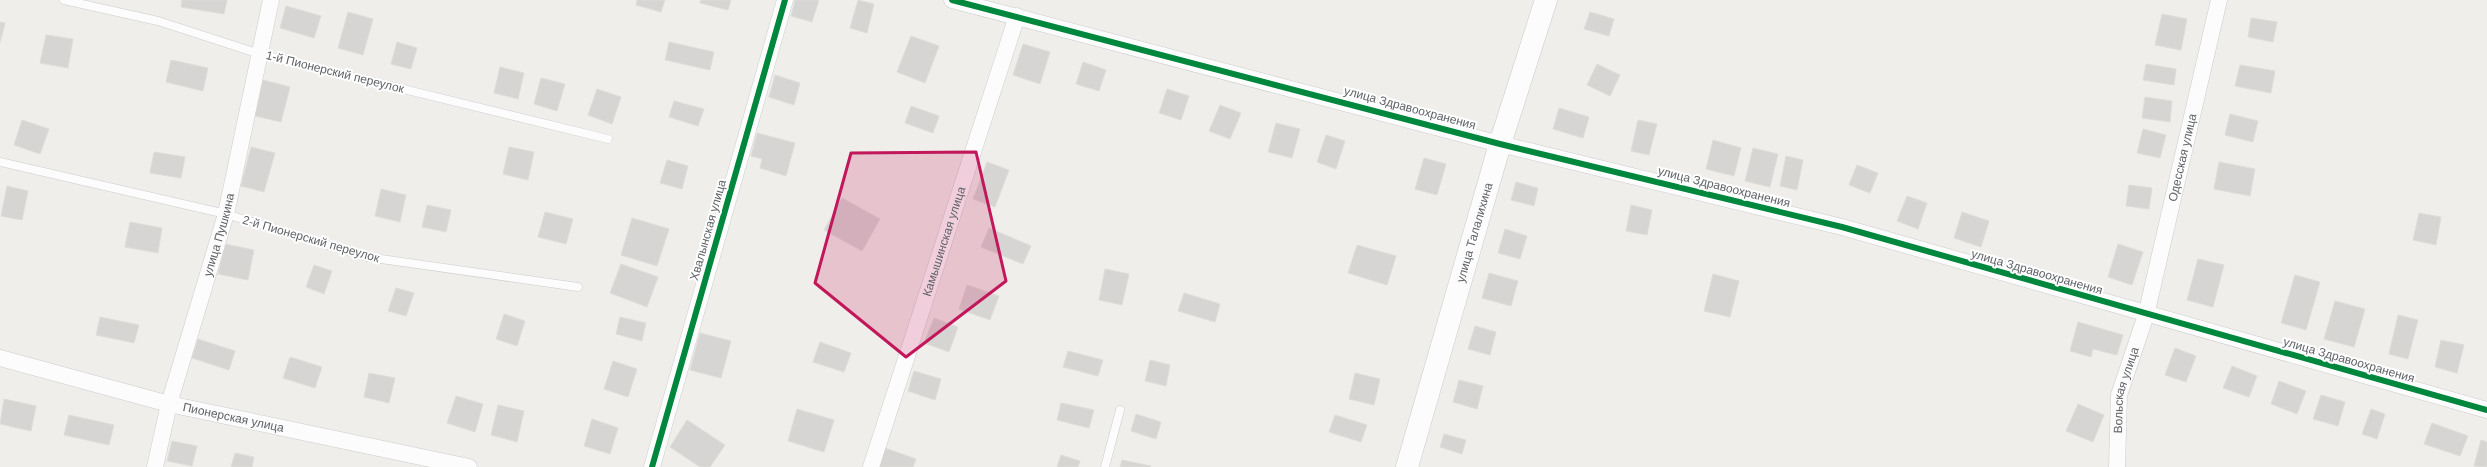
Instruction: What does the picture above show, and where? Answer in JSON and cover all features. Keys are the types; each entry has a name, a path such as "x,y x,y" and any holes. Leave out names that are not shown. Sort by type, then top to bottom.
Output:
{"street":[{"name":"улица Пушкина","path":"155,467 169,404 226,214 271,0"},
{"name":"Хвалынская улица","path":"652,467 785,0"},
{"name":"улица Здравоохранения","path":"952,0 1500,144 1842,228 2487,410"},
{"name":"улица Талалихина","path":"1407,467 1500,144 1546,0"},
{"name":"Одесская улица","path":"2146,315 2219,0"},
{"name":"Камышинская улица","path":"870,467 1017,16"},
{"name":"Вольская улица","path":"2117,467 2119,395 2146,315"},
{"name":"Пионерская улица","path":"0,358 169,404 469,467"}],"lane":[{"name":"1-й Пионерский переулок","path":"64,0 158,21 260,54 608,139"},
{"name":"2-й Пионерский переулок","path":"0,162 226,214 367,257 578,287"},
{"path":"1105,467 1120,410"}],"highlighted area":[{"path":"976,152 1006,281 906,357 815,283 851,153"}],"building":[{"path":"182,0 227,0 224,14 181,7"},
{"path":"637,0 665,0 661,12 636,5"},
{"path":"701,0 731,0 728,10 700,3"},
{"path":"795,0 819,0 812,22 791,16"},
{"path":"858,0 874,4 867,33 850,28"},
{"path":"286,6 321,16 314,38 280,28"},
{"path":"348,12 373,19 363,55 338,48"},
{"path":"1590,12 1614,19 1609,36 1584,29"},
{"path":"2162,14 2187,19 2181,50 2155,45"},
{"path":"2251,18 2277,22 2273,42 2248,37"},
{"path":"0,22 5,23 0,43"},
{"path":"46,35 73,39 68,68 40,63"},
{"path":"911,36 939,46 925,83 897,72"},
{"path":"397,42 417,48 411,69 391,64"},
{"path":"669,42 714,52 710,70 665,60"},
{"path":"1023,44 1050,52 1040,84 1013,75"},
{"path":"171,60 208,68 203,91 166,82"},
{"path":"1083,62 1106,70 1099,91 1076,84"},
{"path":"1597,64 1620,75 1610,96 1587,85"},
{"path":"2146,64 2176,69 2174,85 2143,80"},
{"path":"2240,65 2275,71 2271,93 2235,86"},
{"path":"500,67 524,73 518,99 494,93"},
{"path":"775,75 800,83 794,105 769,97"},
{"path":"541,78 565,84 557,111 534,104"},
{"path":"263,80 290,87 281,122 255,116"},
{"path":"597,89 621,97 612,124 588,115"},
{"path":"1167,89 1189,96 1181,120 1159,113"},
{"path":"2145,97 2172,101 2170,122 2142,118"},
{"path":"674,101 704,109 698,126 669,117"},
{"path":"1220,105 1241,113 1230,139 1209,131"},
{"path":"911,106 939,116 933,133 905,123"},
{"path":"1559,108 1589,117 1583,138 1553,129"},
{"path":"2230,114 2258,121 2253,142 2225,135"},
{"path":"22,120 49,129 40,154 14,145"},
{"path":"1638,120 1657,124 1649,155 1631,151"},
{"path":"1276,123 1300,129 1292,158 1268,152"},
{"path":"2143,129 2166,135 2160,158 2137,153"},
{"path":"757,133 795,143 786,176 760,168 762,159 751,156"},
{"path":"1326,135 1345,141 1336,169 1317,162"},
{"path":"1713,140 1741,148 1734,176 1706,169"},
{"path":"251,147 275,153 264,192 241,186"},
{"path":"509,147 534,152 528,180 503,174"},
{"path":"1753,148 1778,154 1770,187 1745,181"},
{"path":"154,152 185,157 181,178 150,173"},
{"path":"1786,156 1803,160 1797,190 1780,186"},
{"path":"1424,158 1446,164 1437,195 1415,189"},
{"path":"667,160 688,166 682,189 660,183"},
{"path":"987,162 1009,170 995,207 973,199"},
{"path":"2219,162 2255,169 2250,196 2214,189"},
{"path":"1857,165 1878,173 1870,193 1849,185"},
{"path":"1516,182 1538,188 1534,206 1511,200"},
{"path":"2129,185 2152,188 2149,209 2126,206"},
{"path":"7,186 28,191 22,220 1,216"},
{"path":"381,189 406,195 400,222 375,216"},
{"path":"1907,196 1927,203 1918,229 1897,221"},
{"path":"842,198 880,219 862,251 824,230"},
{"path":"427,205 451,210 446,232 422,227"},
{"path":"1631,205 1652,210 1647,235 1626,231"},
{"path":"545,212 573,219 566,244 538,237"},
{"path":"1962,212 1989,221 1981,247 1954,238"},
{"path":"2419,213 2441,217 2436,245 2413,240"},
{"path":"632,218 669,229 657,266 621,255"},
{"path":"130,222 162,228 158,253 125,247"},
{"path":"989,228 1031,246 1023,264 981,247"},
{"path":"1505,229 1527,236 1520,259 1498,253"},
{"path":"225,244 254,250 248,280 218,274"},
{"path":"2118,244 2143,252 2132,285 2108,277"},
{"path":"1357,245 1396,256 1387,285 1348,273"},
{"path":"2198,259 2224,265 2213,307 2187,300"},
{"path":"621,264 658,277 647,307 610,293"},
{"path":"314,265 332,271 324,294 306,287"},
{"path":"1105,269 1129,274 1122,305 1099,300"},
{"path":"1489,273 1518,281 1511,306 1482,298"},
{"path":"1713,274 1739,281 1730,317 1704,311"},
{"path":"2295,275 2320,282 2306,330 2281,323"},
{"path":"967,285 999,296 990,320 959,309"},
{"path":"396,288 414,293 406,316 388,311"},
{"path":"1184,293 1220,304 1215,322 1178,311"},
{"path":"2335,301 2365,309 2354,347 2324,339"},
{"path":"504,314 525,321 517,346 496,339"},
{"path":"2398,315 2418,320 2408,359 2389,354"},
{"path":"100,317 139,325 134,343 96,335"},
{"path":"620,317 646,323 642,341 616,334"},
{"path":"934,318 958,327 949,352 924,343"},
{"path":"2078,322 2123,335 2117,355 2093,349 2091,357 2070,351"},
{"path":"1475,326 1496,332 1490,355 1468,349"},
{"path":"700,333 731,341 721,378 690,370"},
{"path":"198,339 235,351 229,370 192,358"},
{"path":"2441,340 2464,345 2457,373 2435,367"},
{"path":"820,342 851,353 844,372 813,362"},
{"path":"2175,348 2196,356 2186,382 2165,375"},
{"path":"1068,351 1103,360 1098,376 1063,367"},
{"path":"290,357 322,367 315,388 283,378"},
{"path":"1150,360 1170,365 1166,386 1145,381"},
{"path":"613,361 637,369 628,397 604,389"},
{"path":"2232,366 2257,376 2249,397 2223,388"},
{"path":"914,371 941,379 935,400 908,391"},
{"path":"369,373 395,378 389,403 364,397"},
{"path":"1355,373 1380,379 1374,405 1349,399"},
{"path":"1459,380 1483,386 1477,409 1453,402"},
{"path":"2279,381 2306,391 2297,414 2271,404"},
{"path":"2321,395 2345,402 2338,426 2313,419"},
{"path":"456,396 483,404 475,432 447,423"},
{"path":"4,399 36,406 31,431 0,424"},
{"path":"1061,403 1094,410 1089,428 1057,420"},
{"path":"2078,404 2104,415 2093,442 2066,431"},
{"path":"498,405 524,411 517,442 491,435"},
{"path":"797,409 834,420 824,452 788,441"},
{"path":"2371,409 2385,414 2377,439 2362,434"},
{"path":"1136,414 1161,422 1156,439 1131,431"},
{"path":"69,415 114,425 109,445 64,435"},
{"path":"1335,415 1367,425 1361,442 1329,432"},
{"path":"592,419 618,428 610,454 584,446"},
{"path":"687,420 725,445 710,467 700,467 670,447"},
{"path":"2432,423 2468,436 2460,456 2424,444"},
{"path":"1444,434 1466,440 1462,454 1440,447"},
{"path":"2481,440 2487,442 2487,467 2474,466"},
{"path":"172,441 197,446 192,466 167,461"},
{"path":"885,448 916,459 913,467 878,467"},
{"path":"235,453 254,457 252,467 231,467"},
{"path":"1061,455 1080,461 1078,467 1057,467"},
{"path":"1122,460 1151,466 1120,467"}],"cycle path":[{"path":"652,467 785,0"},
{"path":"952,0 1500,144 1842,227 2487,410"}]}
